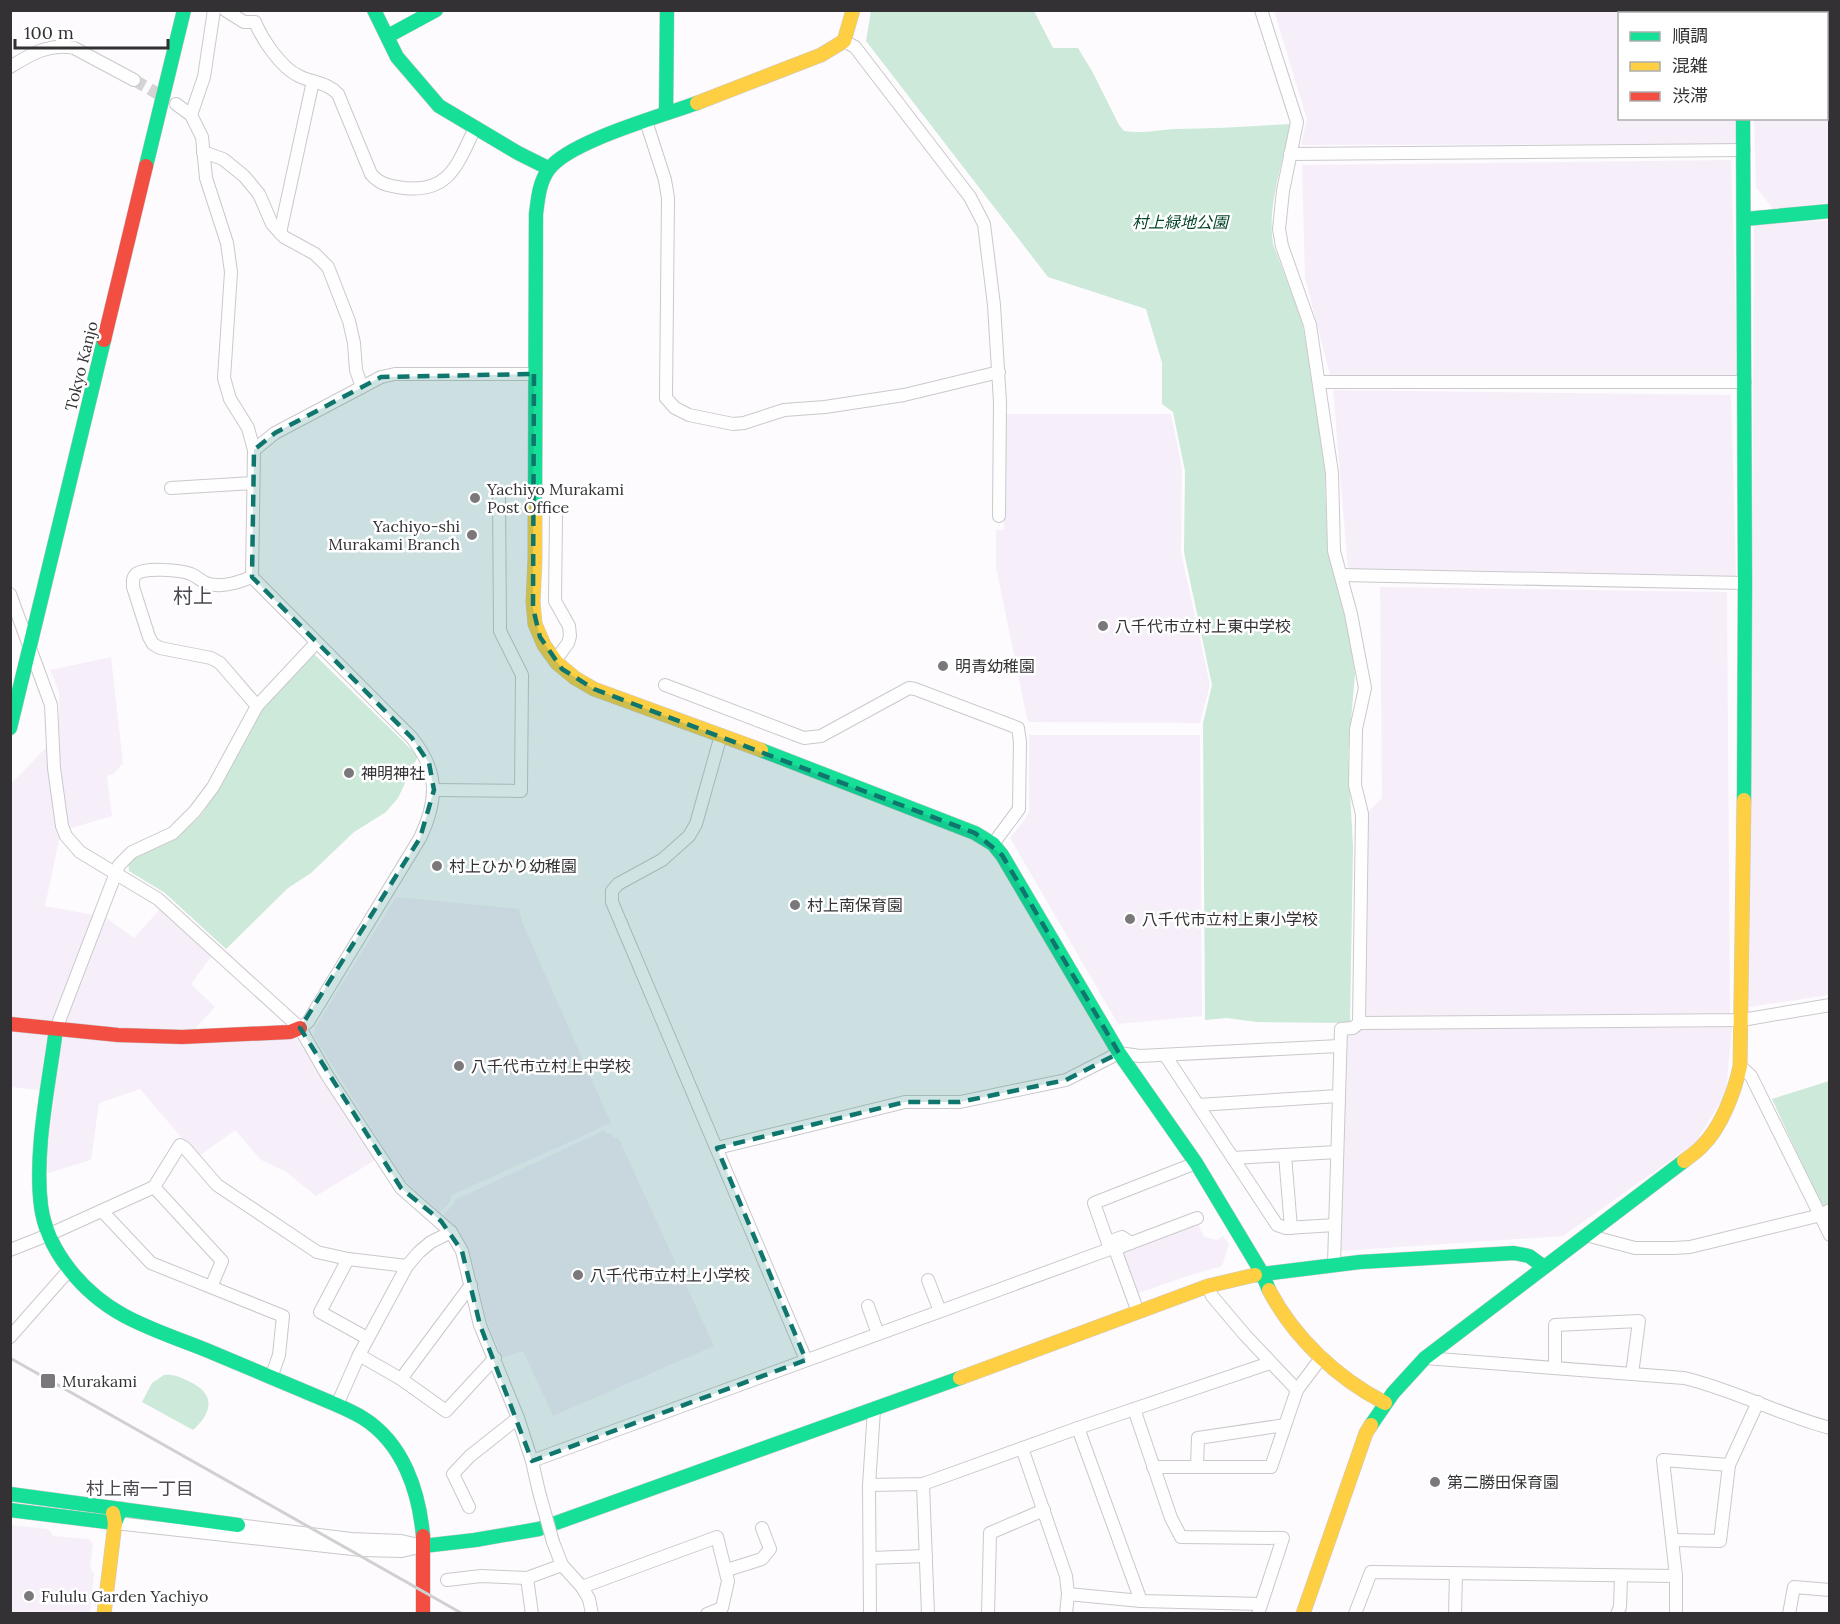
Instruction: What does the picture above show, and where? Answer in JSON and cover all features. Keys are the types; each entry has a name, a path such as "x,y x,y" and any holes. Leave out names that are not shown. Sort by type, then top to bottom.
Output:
{"main road":[{"name":"Tokyo Kanjo","path":"10,672 170,10"},
{"name":"Tokyo Kanjo","path":"10,728 184,10"},
{"path":"374,10 397,57 439,106 548,168"},
{"path":"388,36 436,10"},
{"path":"666,113 667,10"},
{"path":"853,10 844,41 821,55 765,78 584,144 556,159 548,168 538,193 536,214 533,608 535,624 555,661 571,676 594,689 975,832 993,844 1002,855 1119,1053 1196,1163 1263,1273 1267,1289 1284,1314 1321,1358 1371,1397 1385,1403"},
{"path":"1303,1614 1366,1433 1385,1403 1425,1358 1703,1146 1720,1122 1728,1105 1740,1066 1745,583 1743,120"},
{"path":"1745,219 1830,211"},
{"path":"10,1024 118,1035 182,1037 290,1032 300,1028"},
{"path":"56,1029 39,1161 40,1200 48,1235 69,1270 98,1300 123,1315 337,1406 364,1419 390,1440 408,1469 417,1491 423,1546 423,1614"},
{"path":"423,1546 539,1529 874,1410 1208,1286 1263,1273 1334,1264 1514,1253 1529,1256 1544,1267"},
{"path":"1263,1273 1276,1283 1316,1338 1333,1356 1377,1388 1385,1403"},
{"path":"10,1494 238,1525"},
{"path":"104,1614 116,1508"},
{"path":"10,1510 115,1523"}],"street":[{"path":"191,115 204,77 214,10"},
{"path":"225,10 244,22 255,22 275,55 298,76 331,87 338,94 371,174 377,182 386,186 414,189 435,186 447,178 475,128"},
{"path":"1261,10 1297,122 1283,191 1279,229 1282,246 1310,325 1332,473 1334,551 1351,614 1365,688 1356,729 1355,785 1362,814 1359,1023"},
{"path":"844,41 855,47 970,196 984,224 999,372 999,516"},
{"path":"10,67 35,52 49,47 65,46 74,48 134,80"},
{"path":"280,233 313,81"},
{"path":"176,105 191,115 202,136 206,178 227,243 231,272 225,385 230,399 248,428 254,450 252,577 417,744 429,763 434,790 432,810 420,838 308,1022 300,1028"},
{"path":"646,121 665,180 668,198 666,398 675,408 689,415 733,424 744,423 784,410 825,407 904,395 999,372"},
{"path":"1290,154 1744,150"},
{"path":"203,152 223,159 244,176 259,194 272,224 280,233 315,254 328,267 349,321 354,343 356,370 362,387"},
{"path":"254,450 275,433 381,377 395,374 534,374"},
{"path":"1318,382 1745,382"},
{"path":"171,488 253,483"},
{"path":"434,790 521,791 522,675 500,631 499,493"},
{"path":"555,661 568,643 570,636 568,626 555,601 556,516"},
{"path":"252,577 230,584 216,585 202,582 191,574 149,569 136,575 133,579 133,587 153,644 160,648 211,658 220,663 257,706"},
{"path":"1341,575 1745,583"},
{"path":"10,594 51,705 54,768 62,826 71,844 80,852 158,899 300,1028 327,1075 401,1188 451,1232 462,1251 480,1325 518,1418 561,1565 582,1587 589,1599 592,1614"},
{"path":"56,1029 116,873 124,858 173,833 195,811 219,778 257,706 316,643"},
{"path":"665,685 804,738 821,736 909,688 1018,729 1020,742 1019,809 993,844"},
{"path":"721,735 696,824 689,836 662,860 618,884 612,891 612,902 806,1360"},
{"path":"1334,1264 1341,1029 1353,1028 1359,1023 1742,1020 1830,1005"},
{"path":"717,1148 905,1102 960,1101 1066,1080 1119,1053 1140,1056 1339,1046"},
{"path":"1165,1055 1277,1225 1286,1228 1335,1225"},
{"path":"1740,1066 1751,1076 1825,1213 1830,1235"},
{"path":"1198,1105 1338,1096"},
{"path":"10,1250 154,1187 180,1146 185,1148 217,1185 317,1252 348,1259 407,1266"},
{"path":"1233,1158 1336,1152"},
{"path":"1284,1155 1291,1228"},
{"path":"532,1461 1110,1249 1094,1203 1196,1163"},
{"path":"154,1187 222,1262 211,1287"},
{"path":"102,1211 151,1263 283,1316 279,1355 271,1378"},
{"path":"1586,1235 1635,1248 1682,1247 1825,1213"},
{"path":"1138,1312 1115,1249 1197,1218"},
{"path":"337,1406 367,1338 407,1266 430,1242 451,1232"},
{"path":"1108,1242 1122,1237 1131,1243"},
{"path":"348,1259 320,1312 367,1338"},
{"path":"10,1337 69,1270"},
{"path":"928,1281 940,1311"},
{"path":"401,1379 471,1285"},
{"path":"1208,1286 1212,1296 1270,1363 1297,1390"},
{"path":"868,1306 878,1334"},
{"path":"1555,1368 1556,1325 1639,1321 1632,1374"},
{"path":"359,1355 401,1379 446,1411 495,1358"},
{"path":"1153,1467 1271,1467 1297,1390 1321,1358"},
{"path":"1425,1358 1692,1380 1758,1402 1798,1420 1830,1428"},
{"path":"869,1485 923,1484 1078,1428 1270,1363"},
{"path":"1673,1540 1720,1541 1729,1465 1758,1402"},
{"path":"1068,1594 1259,1609 1283,1538 1180,1537 1171,1518 1134,1409"},
{"path":"870,1614 869,1485 874,1410"},
{"path":"469,1507 453,1474 470,1456 518,1418"},
{"path":"1197,1467 1198,1438 1285,1425"},
{"path":"1078,1428 1142,1601"},
{"path":"1022,1448 1066,1576 1068,1594 1066,1614"},
{"path":"1676,1614 1676,1576 1664,1460 1729,1465"},
{"path":"923,1484 928,1614"},
{"path":"988,1614 990,1533 1044,1510"},
{"path":"115,1523 362,1550 402,1551 423,1546"},
{"path":"238,1525 351,1539 401,1541 423,1546"},
{"path":"727,1570 762,1559 770,1549 762,1528"},
{"path":"582,1587 717,1537 728,1581 722,1608 707,1614"},
{"path":"870,1558 926,1556"},
{"path":"447,1580 480,1576 527,1578 561,1565"},
{"path":"1355,1614 1371,1572 1676,1576"},
{"path":"1455,1614 1456,1574"},
{"path":"1617,1614 1620,1607 1621,1576"},
{"path":"527,1578 532,1614"},
{"path":"1789,1614 1794,1587 1830,1590"}],"highlighted area":[{"path":"534,374 533,608 540,637 562,669 594,689 975,833 1002,855 1119,1053 1066,1080 960,1102 905,1102 717,1148 806,1360 532,1461 480,1325 462,1251 441,1221 401,1188 300,1028 420,838 434,790 429,763 412,738 252,577 254,450 275,433 381,377"}],"shaded area":[{"path":"1274,11 1731,11 1618,12 1618,120 1735,120 1736,144 1301,145 1307,119"},
{"path":"1829,11 1829,203 1773,209 1756,187 1754,120 1828,120 1828,12 1750,12"},
{"path":"1731,160 1738,376 1330,375 1305,278 1302,165"},
{"path":"1829,220 1829,995 1749,1007 1754,225"},
{"path":"1333,390 1731,395 1736,577 1348,569"},
{"name":"八千代市立村上東中学校","path":"1005,414 1171,414 1182,469 1181,552 1210,685 1200,723 1029,722 1027,719 996,567 996,530 1004,530"},
{"path":"1380,587 1727,592 1730,1013 1366,1017 1367,813 1382,798"},
{"path":"111,657 123,763 114,774 107,776 112,816 61,831 45,906 105,917 134,938 162,907 214,953 191,984 215,1007 185,1040 300,1038 377,1159 316,1196 285,1171 261,1160 235,1130 198,1157 140,1089 99,1103 91,1160 48,1173 46,1159 55,1092 11,1087 10,785 59,734 59,692 50,670"},
{"name":"八千代市立村上東小学校","path":"1029,735 1200,735 1202,1016 1118,1024 1010,838 1029,811"},
{"name":"八千代市立村上中学校","path":"396,897 519,909 522,922 611,1123 452,1195 449,1203 440,1212 403,1179 314,1036 315,1028"},
{"path":"1732,1027 1726,1093 1695,1143 1563,1236 1341,1251 1346,1037 1364,1029"},
{"name":"八千代市立村上小学校","path":"605,1130 607,1134 611,1133 614,1139 618,1137 714,1346 553,1416 523,1351 502,1358 486,1319 471,1256 458,1231 443,1215 455,1200"},
{"path":"1197,1222 1204,1237 1217,1240 1223,1236 1229,1244 1222,1266 1136,1294 1120,1251"},
{"path":"11,1525 48,1529 53,1536 89,1539 93,1544 90,1567 94,1574 90,1613 11,1613"}],"green space":[{"name":"村上緑地公園","path":"871,11 1034,11 1053,48 1078,48 1124,131 1144,132 1291,124 1274,199 1273,244 1302,321 1324,444 1327,538 1355,674 1348,754 1353,847 1350,1023 1257,1022 1227,1018 1205,1020 1203,723 1212,685 1184,552 1185,471 1173,412 1162,404 1162,363 1146,309 1048,277 866,41"},
{"path":"312,655 315,655 418,756 398,798 386,812 354,832 311,873 288,888 226,949 165,893 129,871 128,860 168,841 203,813 256,717"},
{"path":"1829,1081 1829,1206 1823,1209 1772,1099"},
{"path":"164,1375 176,1376 188,1381 203,1391 207,1397 208,1409 193,1430 142,1402 152,1383"}],"tunnel":[{"path":"134,80 167,99"}],"railway":[{"path":"10,1358 463,1614"}],"traffic: fast":[{"path":"146,166 184,10"},
{"path":"374,10 397,57 439,106 548,168"},
{"path":"388,36 436,10"},
{"path":"666,113 667,10"},
{"path":"535,508 536,214 543,179 549,169 560,159 596,139 697,103"},
{"path":"1743,120 1744,800"},
{"path":"1745,219 1830,211"},
{"path":"10,728 104,340"},
{"path":"761,750 975,833 993,844 1002,855 1119,1053 1196,1163 1262,1273 1269,1290"},
{"path":"56,1029 43,1118 39,1185 45,1223 51,1239 69,1269 94,1295 123,1315 337,1405 360,1416 377,1428 399,1454 413,1485 423,1536"},
{"path":"1371,1425 1393,1393 1425,1358 1684,1161"},
{"path":"1255,1275 1360,1262 1514,1253 1529,1256 1544,1267"},
{"path":"423,1546 539,1529 960,1378"},
{"path":"10,1494 238,1525"},
{"path":"10,1510 115,1523 121,1509"}],"traffic: slow":[{"path":"697,103 821,55 844,41 853,10"},
{"path":"535,508 533,602 535,624 544,645 557,663 575,678 594,689 761,750"},
{"path":"1684,1161 1709,1138 1721,1119 1735,1087 1740,1066 1744,800"},
{"path":"960,1378 1208,1286 1255,1275"},
{"path":"1269,1290 1291,1324 1318,1355 1350,1382 1385,1403"},
{"path":"1303,1614 1366,1433 1371,1425"},
{"path":"104,1614 115,1523 113,1513"}],"traffic: jam":[{"path":"104,340 146,166"},
{"path":"10,1024 118,1035 182,1037 290,1032 300,1028"},
{"path":"423,1536 423,1614"}],"place":[{"name":"Yachiyo Murakami Post Office","path":"475,498"},
{"name":"Yachiyo-shi Murakami Branch","path":"472,535"},
{"name":"八千代市立村上東中学校","path":"1103,626"},
{"name":"明青幼稚園","path":"943,666"},
{"name":"神明神社","path":"349,773"},
{"name":"村上ひかり幼稚園","path":"437,866"},
{"name":"村上南保育園","path":"795,905"},
{"name":"八千代市立村上東小学校","path":"1130,919"},
{"name":"八千代市立村上中学校","path":"459,1066"},
{"name":"八千代市立村上小学校","path":"578,1275"},
{"name":"Murakami","path":"48,1381"},
{"name":"第二勝田保育園","path":"1435,1482"},
{"name":"Fululu Garden Yachiyo","path":"29,1596"}],"district":[{"name":"村上","path":"193,596"},
{"name":"村上南一丁目","path":"140,1489"}]}
